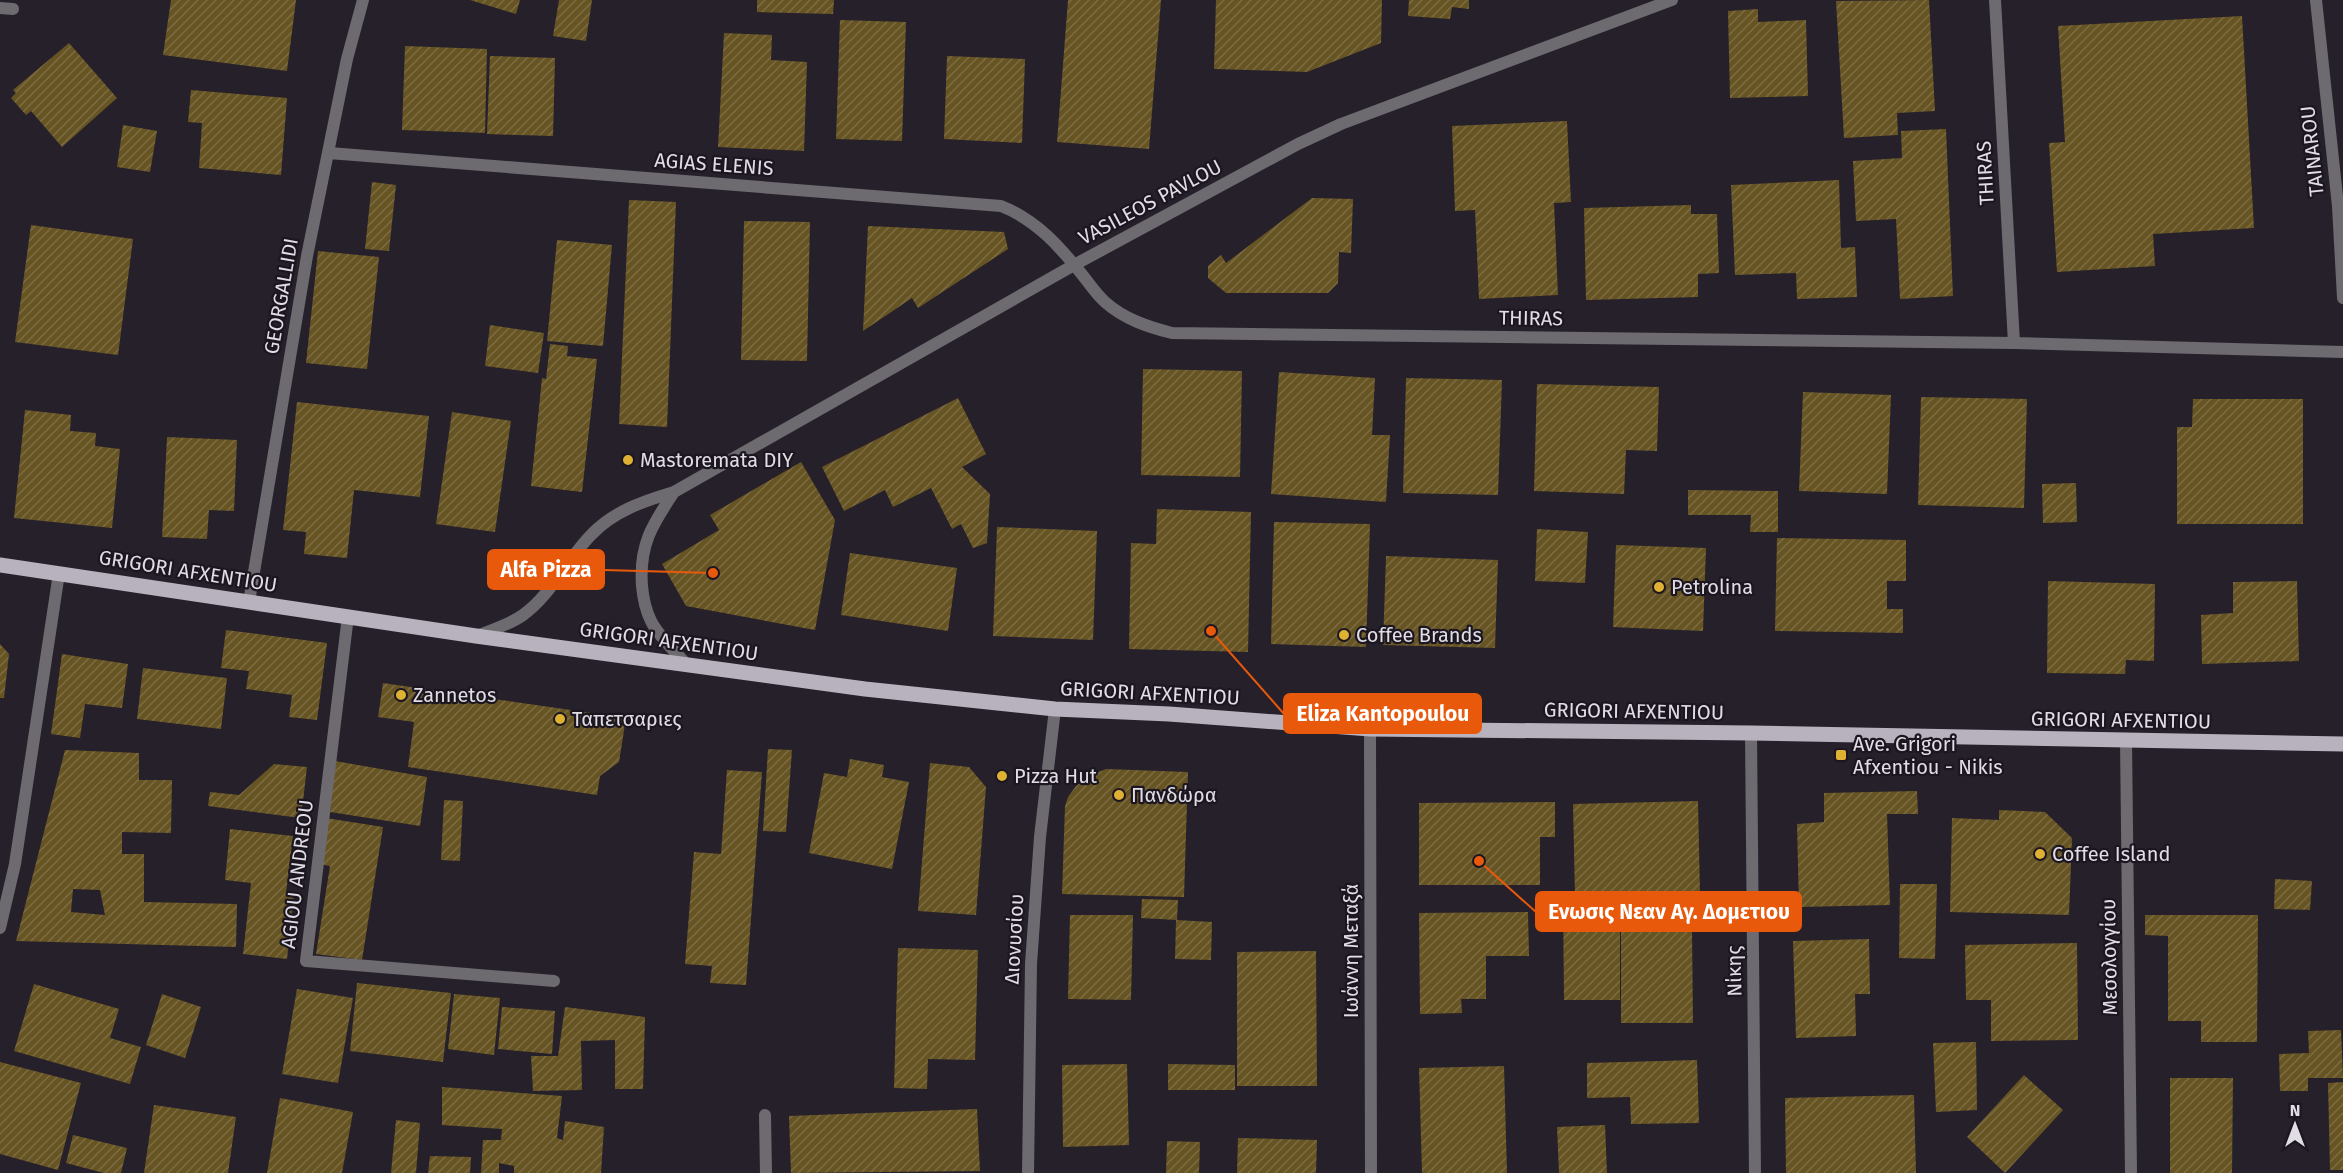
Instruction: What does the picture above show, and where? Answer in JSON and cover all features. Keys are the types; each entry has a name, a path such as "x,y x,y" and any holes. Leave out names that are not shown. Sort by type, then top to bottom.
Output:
{"main road":[{"name":"GRIGORI AFXENTIOU","path":"0,565 476,636 865,689 1055,709 1169,714 1370,729 1751,733 2343,744"}],"street":[{"name":"GEORGALLIDI","path":"249,602 307,256 347,59 363,0"},
{"name":"VASILEOS PAVLOU","path":"476,636 501,627 523,615 548,591 593,532 622,511 674,492 1074,265 1298,144 1341,124 1672,0"},
{"name":"THIRAS","path":"1995,0 2014,343"},
{"name":"TAINAROU","path":"2316,0 2340,206 2343,298"},
{"path":"0,8 13,9"},
{"name":"AGIAS ELENIS","path":"329,153 1001,206 1019,213 1036,224 1074,265"},
{"name":"THIRAS","path":"1074,265 1105,302 1128,318 1172,333 2014,343 2343,352"},
{"name":"VASILEOS PAVLOU","path":"674,492 647,537 641,557 641,575 643,596 651,621 686,664"},
{"path":"0,928 15,864 59,573"},
{"name":"AGIOU ANDREOU","path":"348,616 306,961 554,981"},
{"name":"Διονυσίου","path":"1028,1173 1031,964 1040,837 1055,709"},
{"name":"Ιωάννη Μεταξά","path":"1370,729 1371,1173"},
{"name":"Νίκης","path":"1751,733 1755,1173"},
{"name":"Μεσολογγίου","path":"2126,741 2131,1173"},
{"path":"765,1115 766,1173"}],"building":[{"path":"171,0 296,0 287,71 163,55"},
{"path":"470,0 520,0 516,14"},
{"path":"559,0 592,0 586,41 553,36"},
{"path":"757,0 834,0 833,14 757,12"},
{"path":"1068,0 1161,0 1149,149 1057,142"},
{"path":"1216,0 1382,0 1381,43 1307,72 1214,69"},
{"path":"1409,0 1469,0 1469,9 1452,7 1450,19 1408,16"},
{"path":"1929,0 1935,111 1897,113 1898,135 1844,138 1836,1"},
{"path":"1758,9 1758,22 1806,20 1808,96 1730,98 1728,11"},
{"path":"2242,16 2254,228 2153,234 2155,266 2057,272 2049,143 2065,142 2058,26"},
{"path":"840,20 906,22 902,141 836,139"},
{"path":"724,33 772,35 771,60 807,62 804,151 718,147"},
{"path":"69,43 117,98 62,147 31,111 26,115 11,98 16,93 13,90"},
{"path":"405,46 487,49 485,133 402,130"},
{"path":"490,56 555,58 553,136 487,134"},
{"path":"947,56 1025,59 1022,143 944,139"},
{"path":"191,90 287,98 281,175 199,168 202,123 188,122"},
{"path":"1567,121 1571,202 1554,203 1558,295 1479,299 1475,210 1455,211 1452,126"},
{"path":"123,125 157,131 150,172 117,167"},
{"path":"1946,129 1953,296 1900,299 1896,219 1856,221 1853,161 1902,158 1901,131"},
{"path":"1839,180 1841,248 1855,247 1857,297 1797,299 1796,273 1735,275 1731,185"},
{"path":"372,182 396,185 389,251 365,249"},
{"path":"1312,198 1353,199 1351,253 1339,252 1338,283 1328,293 1226,293 1208,278 1208,266 1221,255 1226,263"},
{"path":"629,200 676,202 667,427 619,424"},
{"path":"1691,205 1691,214 1717,214 1719,273 1698,274 1698,297 1586,300 1584,208"},
{"path":"744,221 810,222 807,361 741,360"},
{"path":"31,225 133,239 118,355 15,342"},
{"path":"868,226 1004,232 1008,249 918,308 912,298 863,331"},
{"path":"557,240 612,245 603,346 547,341"},
{"path":"318,251 379,257 367,369 306,363"},
{"path":"490,325 544,333 538,373 485,366"},
{"path":"550,344 568,346 567,356 597,359 582,492 531,486 542,378 546,379"},
{"path":"1143,369 1242,371 1240,477 1141,475"},
{"path":"1279,372 1375,378 1372,435 1390,435 1386,502 1271,494"},
{"path":"1406,378 1502,380 1498,495 1403,493"},
{"path":"1537,384 1659,387 1657,451 1626,450 1624,494 1534,491"},
{"path":"1803,392 1891,395 1887,494 1799,491"},
{"path":"1921,397 2027,399 2024,508 1918,505"},
{"path":"958,398 986,454 962,467 990,494 987,543 973,548 961,524 952,529 931,488 893,507 885,490 844,511 822,467"},
{"path":"2193,399 2303,399 2303,524 2177,524 2177,427 2192,427"},
{"path":"297,402 429,416 420,497 354,490 347,558 304,554 306,532 283,530"},
{"path":"25,410 71,415 70,431 96,433 95,446 120,449 112,528 14,518"},
{"path":"452,412 511,421 495,532 436,524"},
{"path":"167,437 237,440 234,511 209,510 207,539 162,537"},
{"path":"801,462 835,520 815,630 686,606 662,564 719,530 710,515"},
{"path":"2076,483 2077,522 2043,523 2042,484"},
{"path":"1688,490 1778,491 1778,532 1750,532 1751,515 1688,515"},
{"path":"1157,509 1251,512 1248,652 1129,649 1131,543 1156,544"},
{"path":"1274,522 1370,524 1366,647 1271,644"},
{"path":"997,527 1097,531 1093,640 993,636"},
{"path":"1537,529 1588,532 1585,583 1535,581"},
{"path":"1777,538 1906,540 1906,581 1887,581 1887,609 1903,609 1903,633 1775,631"},
{"name":"Petrolina","path":"1616,545 1706,548 1703,631 1613,627"},
{"path":"850,553 957,568 948,631 841,615"},
{"path":"1386,556 1498,560 1495,648 1383,645"},
{"path":"2048,581 2155,584 2154,661 2126,660 2125,674 2047,673"},
{"path":"2297,581 2299,661 2202,664 2201,615 2233,613 2233,582"},
{"path":"226,630 327,643 317,720 289,717 292,695 246,689 249,671 221,668"},
{"path":"0,644 9,654 4,698 0,698"},
{"path":"62,654 128,664 122,708 85,704 80,738 51,734"},
{"path":"143,668 227,678 221,729 137,719"},
{"path":"383,683 626,718 619,762 600,776 597,795 408,767 414,722 378,717"},
{"path":"768,749 792,750 786,832 763,831"},
{"path":"65,750 139,753 139,780 172,780 171,833 122,832 122,854 144,854 144,902 237,904 236,947 16,941","holes":["73,889 100,890 105,915 71,912"]},
{"path":"850,759 884,765 882,777 909,782 892,869 809,853 824,773 847,777"},
{"path":"335,761 427,777 420,826 330,812"},
{"path":"930,763 969,767 986,787 976,915 918,911"},
{"path":"274,764 307,767 301,818 208,806 210,792 239,795"},
{"path":"1106,769 1188,772 1184,897 1062,894 1065,806 1068,797 1076,786 1089,776"},
{"path":"727,770 762,772 746,985 710,983 712,966 685,964 694,852 721,854"},
{"path":"1917,791 1918,814 1887,814 1890,905 1799,907 1797,824 1824,822 1824,793"},
{"path":"444,800 463,801 460,861 441,860"},
{"path":"1698,801 1700,894 1575,896 1573,804"},
{"path":"1555,802 1555,837 1540,837 1540,885 1419,885 1419,803"},
{"path":"1999,810 2045,812 2072,838 2069,915 1950,912 1952,818 1999,820"},
{"path":"326,818 383,827 362,960 316,954 330,866 319,864"},
{"path":"230,829 293,836 286,893 294,894 287,959 243,954 251,883 225,880"},
{"path":"2275,879 2312,881 2310,910 2274,909"},
{"path":"1900,884 1937,884 1935,959 1899,958"},
{"path":"1142,899 1178,900 1177,920 1141,918"},
{"path":"1563,903 1693,903 1694,924 1620,924 1620,1000 1564,1000"},
{"path":"1528,912 1529,956 1486,956 1486,999 1461,999 1462,1013 1420,1014 1419,913"},
{"path":"1070,915 1133,915 1131,1000 1068,999"},
{"path":"2145,915 2258,915 2257,1042 2201,1042 2201,1021 2168,1021 2168,936 2145,935"},
{"path":"1176,920 1212,922 1211,960 1175,959"},
{"path":"1621,930 1692,930 1693,1023 1621,1023"},
{"path":"1869,939 1870,994 1855,994 1856,1036 1796,1038 1793,941"},
{"path":"2077,943 2078,1040 1991,1041 1991,1000 1966,1000 1965,945"},
{"path":"898,948 978,950 975,1060 928,1059 927,1089 894,1088"},
{"path":"1316,951 1317,1086 1237,1086 1237,952"},
{"path":"357,983 451,993 443,1062 350,1051"},
{"path":"34,984 119,1009 110,1038 141,1047 130,1084 14,1051"},
{"path":"297,989 353,998 338,1083 282,1074"},
{"path":"162,994 201,1007 185,1058 146,1045"},
{"path":"454,994 500,998 494,1055 448,1049"},
{"path":"502,1007 555,1011 552,1054 498,1049"},
{"path":"565,1007 645,1017 643,1089 615,1089 615,1040 581,1041 582,1090 533,1091 531,1056 558,1056"},
{"path":"2341,1030 2343,1078 2308,1078 2308,1091 2280,1091 2279,1054 2309,1053 2308,1031"},
{"path":"1976,1042 1977,1110 1936,1112 1933,1043"},
{"path":"1697,1060 1699,1123 1631,1124 1630,1097 1587,1098 1587,1063"},
{"path":"0,1062 81,1083 58,1170 0,1154"},
{"path":"1127,1064 1129,1145 1063,1147 1062,1065"},
{"path":"1168,1064 1235,1065 1235,1090 1168,1090"},
{"path":"1504,1066 1507,1173 1422,1173 1419,1068"},
{"path":"2024,1075 2063,1110 2005,1173 1967,1137"},
{"path":"2170,1078 2233,1078 2232,1173 2170,1173"},
{"path":"2343,1082 2343,1170 2330,1170 2328,1083"},
{"path":"442,1087 562,1096 557,1138 563,1140 565,1121 604,1127 601,1173 514,1173 514,1166 499,1163 499,1173 481,1173 483,1140 501,1140 502,1129 442,1125"},
{"path":"1914,1095 1916,1173 1786,1173 1785,1098"},
{"path":"280,1098 353,1112 342,1173 267,1173"},
{"path":"154,1105 236,1117 228,1173 144,1173"},
{"path":"977,1109 980,1171 791,1173 789,1116"},
{"path":"396,1120 420,1123 416,1173 391,1173"},
{"path":"1605,1125 1607,1173 1559,1173 1557,1127"},
{"path":"73,1135 127,1148 121,1173 104,1173 66,1163"},
{"path":"1238,1138 1317,1140 1316,1173 1237,1173"},
{"path":"1167,1141 1200,1142 1199,1173 1166,1173"},
{"path":"430,1156 471,1157 470,1173 428,1173"}],"place":[{"name":"Mastoremata DIY","path":"628,460"},
{"name":"Alfa Pizza","path":"713,573"},
{"name":"Petrolina","path":"1659,587"},
{"name":"Eliza Kantopoulou","path":"1211,631"},
{"name":"Coffee Brands","path":"1344,635"},
{"name":"Zannetos","path":"401,695"},
{"name":"Ταπετσαριες","path":"560,719"},
{"name":"Ave. Grigori Afxentiou - Nikis","path":"1841,755"},
{"name":"Pizza Hut","path":"1002,776"},
{"name":"Πανδώρα","path":"1119,795"},
{"name":"Coffee Island","path":"2040,854"},
{"name":"Ενωσις Νεαν Αγ. Δομετιου","path":"1479,861"}]}
